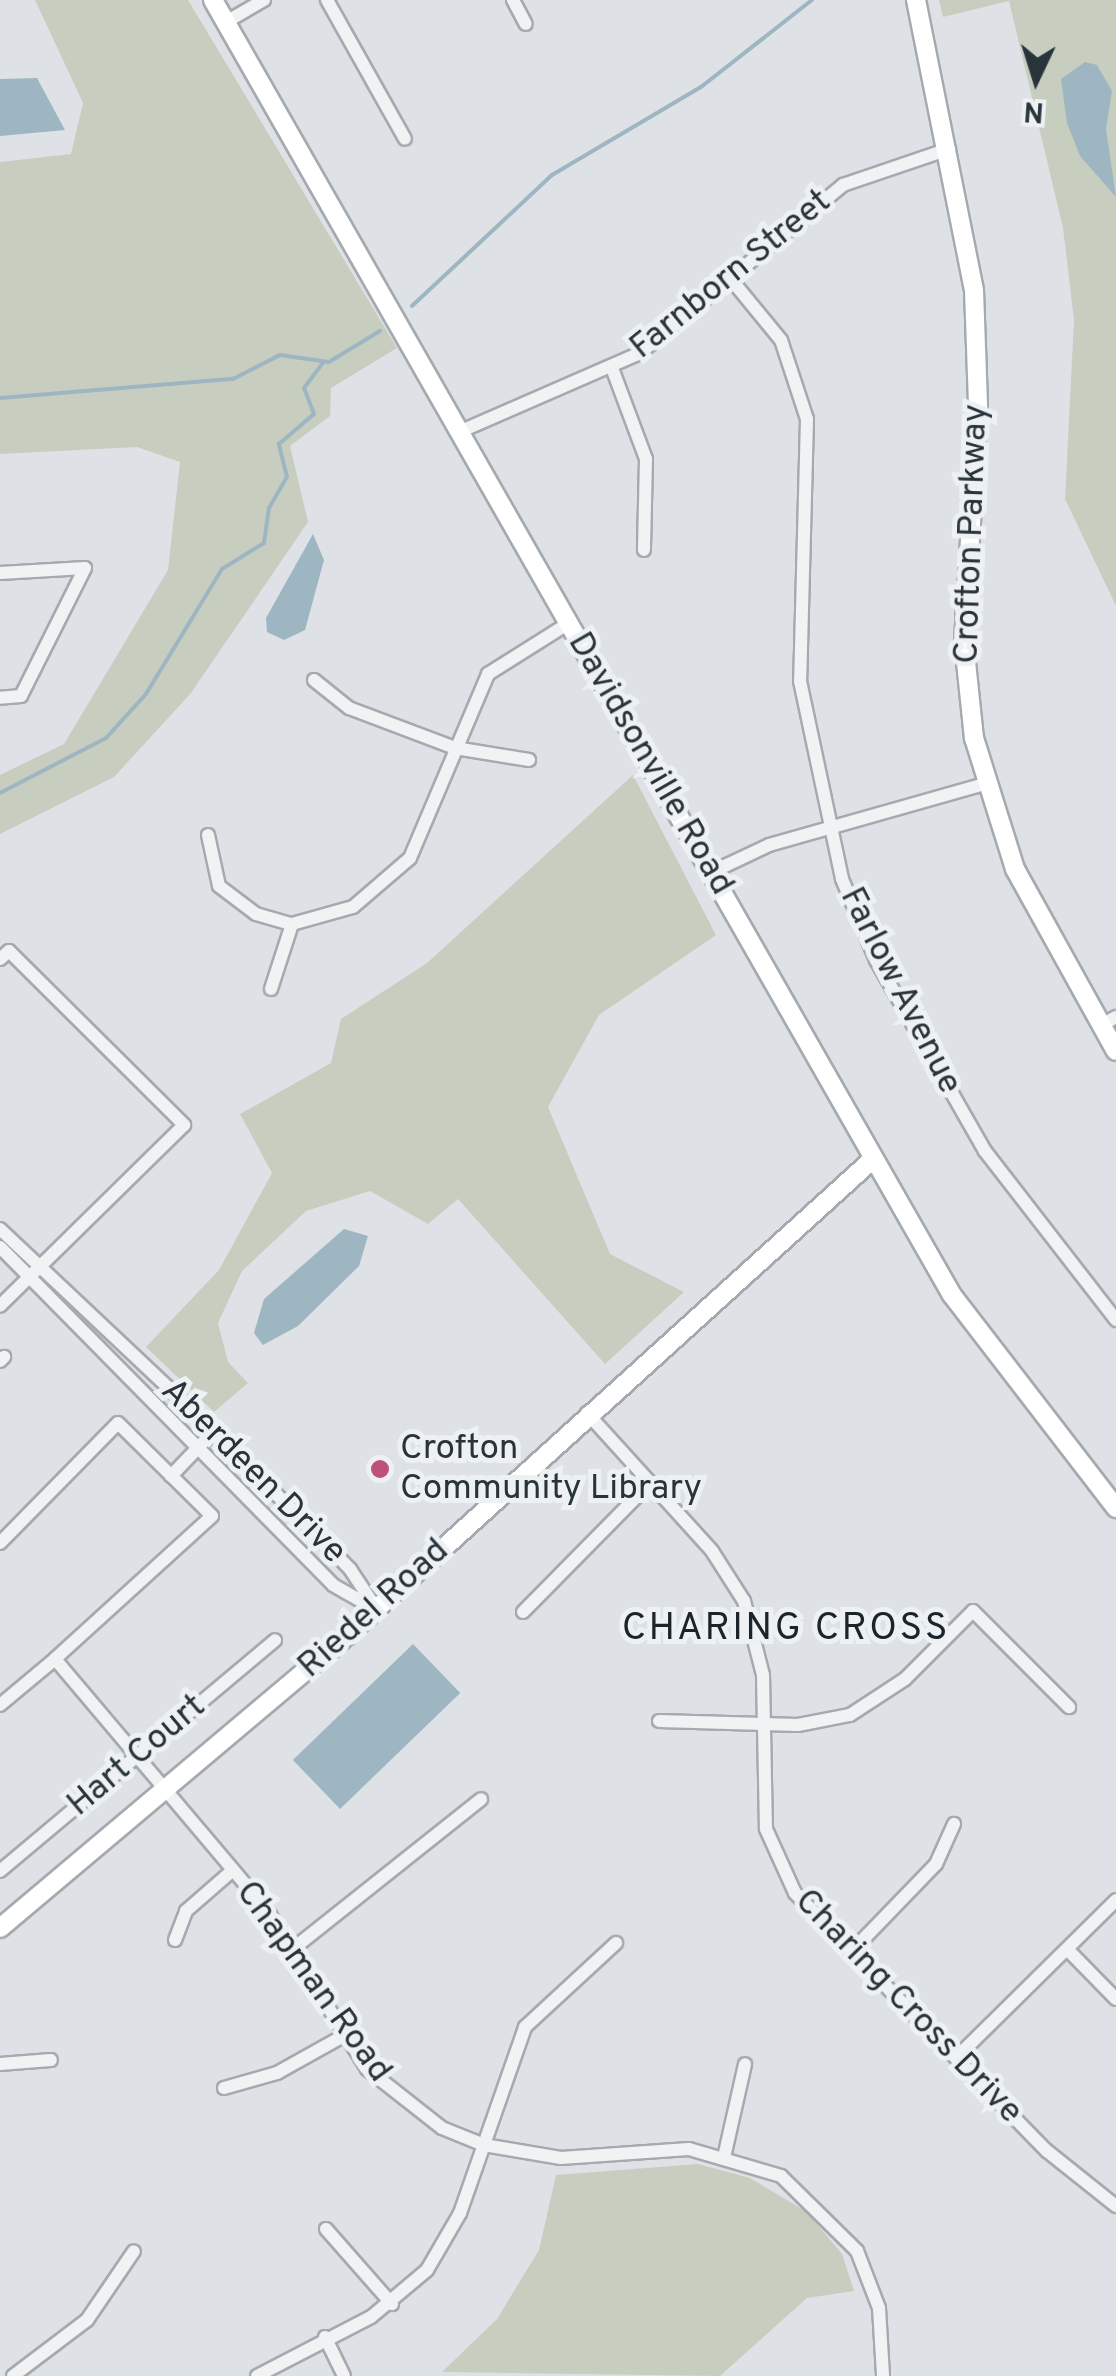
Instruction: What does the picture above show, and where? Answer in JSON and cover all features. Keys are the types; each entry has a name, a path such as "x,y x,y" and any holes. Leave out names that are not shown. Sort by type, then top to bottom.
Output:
{"street":[{"name":"Davidsonville Road","path":"213,0 873,1159 988,1352 1116,1508"},
{"path":"226,22 264,0"},
{"path":"328,0 405,139"},
{"path":"513,0 526,24"},
{"name":"Crofton Parkway","path":"915,6 949,148 978,353 964,643 985,784 1015,869 1109,1021 1116,1048"},
{"name":"Farnborn Street","path":"461,432 612,368 674,330 730,278 842,186 949,148"},
{"name":"Farlow Avenue","path":"730,278 781,340 807,419 798,628 826,829 865,936 928,1055 1012,1191 1116,1320"},
{"path":"612,368 646,459 644,550"},
{"path":"0,573 84,568 21,696 0,698"},
{"path":"208,834 208,863 228,897 292,924 353,907 401,869 488,674 569,622"},
{"path":"314,680 349,708 455,748 528,760"},
{"path":"712,872 826,829 985,784"},
{"path":"271,990 292,924"},
{"path":"0,959 9,950 184,1125 0,1306"},
{"name":"Riedel Road","path":"0,1928 377,1610 587,1413 873,1159"},
{"name":"Aberdeen Drive","path":"0,1229 43,1264 214,1431 350,1569 377,1610"},
{"name":"Aberdeen Drive","path":"0,1247 27,1280 333,1585 377,1610"},
{"name":"Charing Cross Drive","path":"587,1413 744,1601 760,1650 761,1802 773,1851 795,1893 956,2058 1116,2206"},
{"path":"0,1544 118,1424 212,1516 0,1705"},
{"path":"172,1476 214,1431"},
{"path":"523,1612 650,1484"},
{"path":"659,1721 762,1725 828,1722 871,1704 974,1610 1068,1707"},
{"name":"Hart Court","path":"0,1872 275,1640"},
{"name":"Chapman Road","path":"55,1658 294,1948 345,2036 390,2091 484,2145 561,2158 725,2153 804,2192 857,2251 879,2308 882,2376"},
{"path":"294,1948 482,1799"},
{"path":"850,1953 936,1864 954,1824"},
{"path":"174,1940 186,1911 233,1870"},
{"path":"956,2058 1116,1900"},
{"path":"256,2376 392,2304 450,2236 525,2027 616,1944"},
{"path":"1066,1949 1116,1999"},
{"path":"224,2088 277,2073 345,2036"},
{"path":"0,2064 51,2060"},
{"path":"725,2153 745,2064"},
{"path":"326,2229 392,2304"},
{"path":"13,2376 87,2320 134,2251"},
{"path":"325,2337 344,2376"}],"shaded area":[{"path":"35,0 188,0 397,348 331,388 330,416 290,446 308,522 191,693 114,777 0,834 0,775 64,744 168,570 180,462 137,447 0,454 0,162 71,154 83,103"},
{"path":"939,0 1116,0 1116,606 1065,499 1074,320 1063,228 1009,1 943,17"},
{"path":"633,775 716,935 599,1015 548,1107 610,1254 684,1292 605,1364 458,1199 428,1224 370,1191 306,1211 242,1271 218,1323 228,1362 248,1383 214,1412 146,1347 219,1270 272,1173 240,1114 331,1063 341,1019 427,963"},
{"path":"698,2164 750,2178 807,2212 842,2254 854,2291 807,2298 720,2376 442,2372 497,2319 539,2250 556,2175"}],"water":[{"path":"1085,62 1097,65 1112,91 1106,129 1116,197 1080,156 1067,123 1061,79"},
{"path":"37,78 65,130 0,136 0,79"},
{"path":"313,534 324,560 305,630 284,640 267,632 266,618"},
{"path":"344,1229 368,1236 359,1266 298,1326 263,1345 254,1333 264,1299"},
{"path":"413,1644 460,1693 340,1809 293,1760"}],"waterway":[{"path":"412,306 552,175 701,87 812,0"},
{"path":"0,398 233,379 280,355 329,362 380,331"},
{"path":"0,793 106,738 146,694 222,569 264,543 269,508 287,477 279,444 314,414 304,388 323,363"}],"place":[{"name":"Crofton Community Library","path":"380,1469"}],"district":[{"name":"CHARING CROSS","path":"786,1630"}]}
